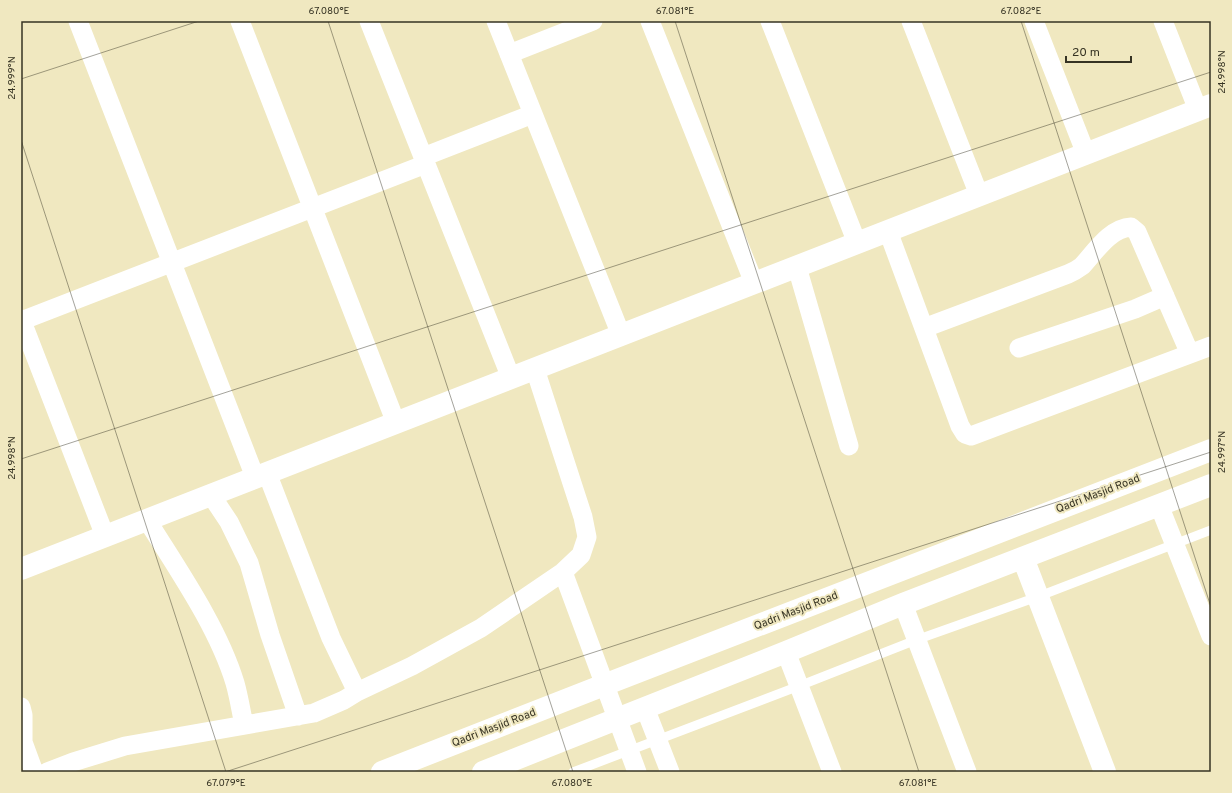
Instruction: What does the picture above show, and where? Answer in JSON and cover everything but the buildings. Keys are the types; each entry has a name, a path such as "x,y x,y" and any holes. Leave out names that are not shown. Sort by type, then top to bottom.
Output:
{"street":[{"path":"78,21 172,262 331,638 357,692"},
{"path":"240,21 396,423"},
{"path":"369,21 511,378"},
{"path":"496,21 621,335"},
{"path":"509,54 593,21"},
{"path":"650,21 754,283"},
{"path":"770,21 857,243"},
{"path":"911,21 979,195"},
{"path":"1034,21 1086,154"},
{"path":"21,569 1204,108 1163,21"},
{"path":"105,536 21,320 312,208 534,114"},
{"path":"924,328 1068,274 1080,267 1100,245 1117,231 1126,227 1131,227 1137,232 1190,354"},
{"path":"888,231 960,426 965,434 971,436 1211,346"},
{"path":"797,266 849,446"},
{"path":"1019,348 1135,308 1165,296"},
{"path":"47,772 73,762 125,746 314,713 344,700 357,692 412,666 481,628 563,572 581,555 586,537 583,517 535,369"},
{"name":"Qadri Masjid Road","path":"382,772 1211,450"},
{"path":"483,772 903,604 1211,485"},
{"path":"211,495 229,522 249,563 270,635 298,716"},
{"path":"1159,506 1211,636"},
{"path":"147,520 196,600 218,640 235,683 244,725"},
{"path":"1023,558 1104,772"},
{"path":"563,572 637,772"},
{"path":"903,604 967,772"},
{"path":"786,652 832,772"},
{"path":"21,707 24,715 23,742 34,772"},
{"path":"645,708 670,772"}],"lane":[{"path":"573,772 916,640 1211,530"}]}
